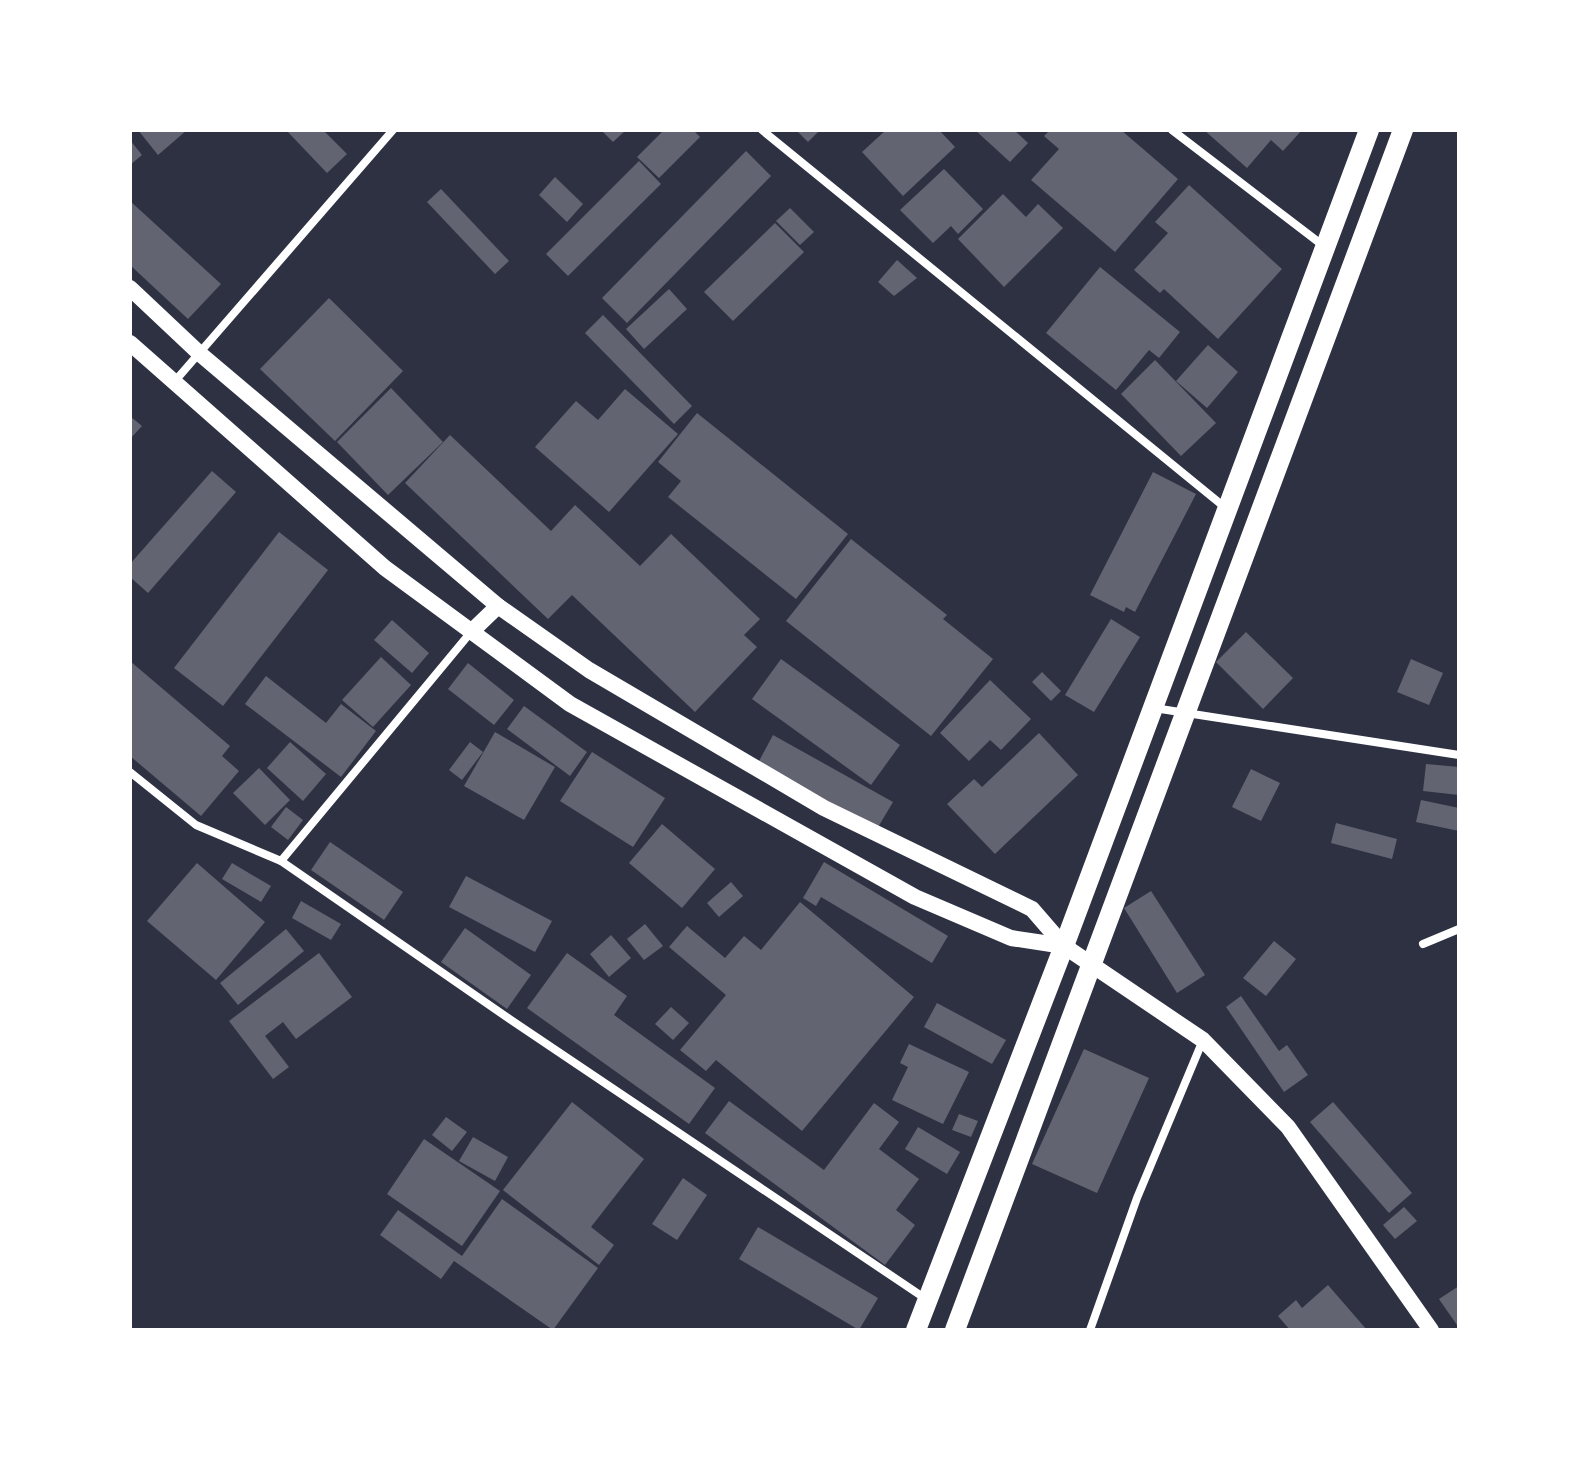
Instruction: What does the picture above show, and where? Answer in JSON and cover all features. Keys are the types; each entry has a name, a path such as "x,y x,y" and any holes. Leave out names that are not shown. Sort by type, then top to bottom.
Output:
{"main road":[{"path":"916,1330 1064,946 1369,130"},
{"path":"955,1330 1188,713 1403,130"},
{"path":"130,288 199,353 498,606 589,670 824,808 1032,909 1064,946 1203,1040 1288,1127 1431,1330"},
{"path":"130,343 385,568 570,704 915,897 1011,938 1064,946"},
{"path":"471,632 498,606"}],"street":[{"path":"175,381 393,130"},
{"path":"762,130 1227,509"},
{"path":"1172,130 1325,248"},
{"path":"281,861 471,632"},
{"path":"1153,708 1459,755"},
{"path":"130,772 196,825 281,861 511,1020 928,1300"},
{"path":"1423,944 1459,929"},
{"path":"1090,1330 1137,1198 1203,1040"}],"building":[{"path":"138,130 187,130 158,155"},
{"path":"286,130 323,130 347,154 327,173"},
{"path":"601,130 626,130 613,142"},
{"path":"664,130 693,130 700,137 659,178 637,157"},
{"path":"796,130 820,130 808,142"},
{"path":"886,130 939,130 955,147 903,196 862,152"},
{"path":"975,130 1014,130 1028,143 1010,162"},
{"path":"1050,130 1121,130 1178,179 1115,252 1031,180 1059,149 1044,136"},
{"path":"1204,130 1302,130 1283,151 1271,140 1247,168"},
{"path":"130,140 142,155 130,165"},
{"path":"746,151 771,176 627,323 602,298"},
{"path":"639,161 661,184 568,276 546,254"},
{"path":"944,169 983,209 958,234 951,226 933,243 900,210"},
{"path":"555,177 583,204 567,222 539,195"},
{"path":"1189,185 1282,269 1218,339 1164,289 1160,293 1134,270 1168,233 1155,222"},
{"path":"441,189 509,261 495,274 427,202"},
{"path":"1003,194 1026,217 1038,204 1063,228 1004,287 958,239"},
{"path":"130,201 221,284 188,319 130,265"},
{"path":"790,208 814,232 800,245 776,221"},
{"path":"775,223 804,252 733,321 704,292"},
{"path":"897,260 917,278 894,296 878,282"},
{"path":"1100,267 1180,332 1159,358 1149,350 1116,390 1046,333"},
{"path":"669,289 687,309 644,349 626,329"},
{"path":"329,298 403,371 335,441 260,369"},
{"path":"603,315 692,406 674,424 585,333"},
{"path":"1208,345 1238,372 1207,408 1176,381"},
{"path":"1155,360 1216,423 1181,456 1121,394"},
{"path":"391,388 443,442 388,495 337,442"},
{"path":"625,389 678,434 609,512 535,447 576,401 598,420"},
{"path":"697,413 848,534 796,599 668,497 681,481 658,462"},
{"path":"130,416 142,426 130,439"},
{"path":"450,435 551,531 575,505 640,566 671,534 760,619 744,635 757,647 695,712 572,595 548,619 405,483"},
{"path":"212,471 236,492 148,593 130,577 130,564"},
{"path":"1153,472 1196,494 1135,612 1126,607 1124,612 1090,595"},
{"path":"279,532 328,570 223,706 174,668"},
{"path":"851,539 947,615 943,619 993,659 931,736 786,621"},
{"path":"1111,619 1140,637 1094,712 1065,695"},
{"path":"392,620 429,653 412,673 374,640"},
{"path":"1246,632 1293,678 1263,709 1216,662"},
{"path":"381,657 411,685 373,727 342,700"},
{"path":"781,659 900,745 871,785 752,699"},
{"path":"1411,659 1443,673 1429,705 1397,692"},
{"path":"130,661 230,746 222,756 239,771 201,816 130,756"},
{"path":"468,663 514,700 494,725 448,689"},
{"path":"1042,672 1061,691 1051,701 1032,682"},
{"path":"266,676 326,723 341,704 376,731 341,777 245,704"},
{"path":"990,680 1031,719 1001,750 990,740 969,761 940,733"},
{"path":"524,706 587,752 570,776 507,729"},
{"path":"495,732 555,767 524,820 464,786"},
{"path":"1039,733 1078,775 995,854 947,804 974,779 982,787"},
{"path":"773,735 893,802 877,829 758,763"},
{"path":"290,742 326,774 303,801 267,768"},
{"path":"470,742 483,752 462,780 449,770"},
{"path":"592,752 665,798 633,847 560,801"},
{"path":"1426,764 1459,767 1459,795 1423,791"},
{"path":"259,768 290,800 265,825 233,793"},
{"path":"1251,769 1280,783 1261,821 1232,807"},
{"path":"1421,800 1459,808 1459,831 1416,822"},
{"path":"286,807 303,820 288,840 271,827"},
{"path":"1336,823 1397,839 1392,859 1331,843"},
{"path":"662,824 715,869 682,908 629,863"},
{"path":"330,842 403,892 384,920 311,870"},
{"path":"824,862 948,936 932,963 821,897 816,906 803,898"},
{"path":"197,863 265,922 216,980 147,921"},
{"path":"232,863 271,886 261,902 222,879"},
{"path":"466,876 552,921 535,952 449,907"},
{"path":"731,882 743,896 719,917 707,903"},
{"path":"1151,891 1205,975 1177,993 1124,908"},
{"path":"301,901 341,924 331,940 292,918"},
{"path":"800,902 914,997 802,1131 716,1060 706,1071 680,1050 726,995 669,947 687,926 725,958 744,936 761,950"},
{"path":"645,924 663,946 644,960 627,939"},
{"path":"465,928 531,975 507,1009 441,962"},
{"path":"286,929 304,951 238,1005 220,983"},
{"path":"611,935 631,958 609,977 590,954"},
{"path":"1274,941 1296,959 1266,996 1243,978"},
{"path":"319,953 352,997 296,1039 283,1022 265,1036 289,1067 273,1079 229,1021"},
{"path":"567,953 627,996 614,1015 715,1088 689,1124 527,1008"},
{"path":"1241,996 1279,1051 1287,1045 1308,1075 1284,1092 1226,1007"},
{"path":"937,1003 1006,1040 992,1064 924,1027"},
{"path":"671,1007 689,1023 673,1040 655,1024"},
{"path":"909,1044 969,1072 943,1124 892,1100 908,1067 900,1063"},
{"path":"1084,1049 1149,1078 1097,1193 1032,1164"},
{"path":"729,1101 824,1170 874,1103 899,1122 879,1149 919,1179 896,1210 915,1225 885,1265 705,1133"},
{"path":"572,1102 644,1159 591,1227 614,1245 599,1265 503,1190"},
{"path":"1333,1102 1412,1193 1389,1213 1310,1122"},
{"path":"959,1114 978,1121 971,1137 952,1130"},
{"path":"446,1117 467,1132 452,1151 432,1135"},
{"path":"918,1127 960,1152 947,1174 905,1149"},
{"path":"473,1137 508,1157 495,1181 459,1161"},
{"path":"424,1139 500,1191 462,1246 387,1194"},
{"path":"683,1178 707,1195 677,1240 652,1224"},
{"path":"502,1199 598,1268 553,1330 454,1261 441,1279 380,1235 398,1210 462,1256"},
{"path":"1404,1207 1417,1221 1395,1239 1383,1225"},
{"path":"758,1227 878,1298 859,1330 739,1259"},
{"path":"1328,1285 1367,1330 1290,1330 1278,1316 1296,1300 1302,1308"},
{"path":"1459,1286 1459,1328 1439,1299"}]}
